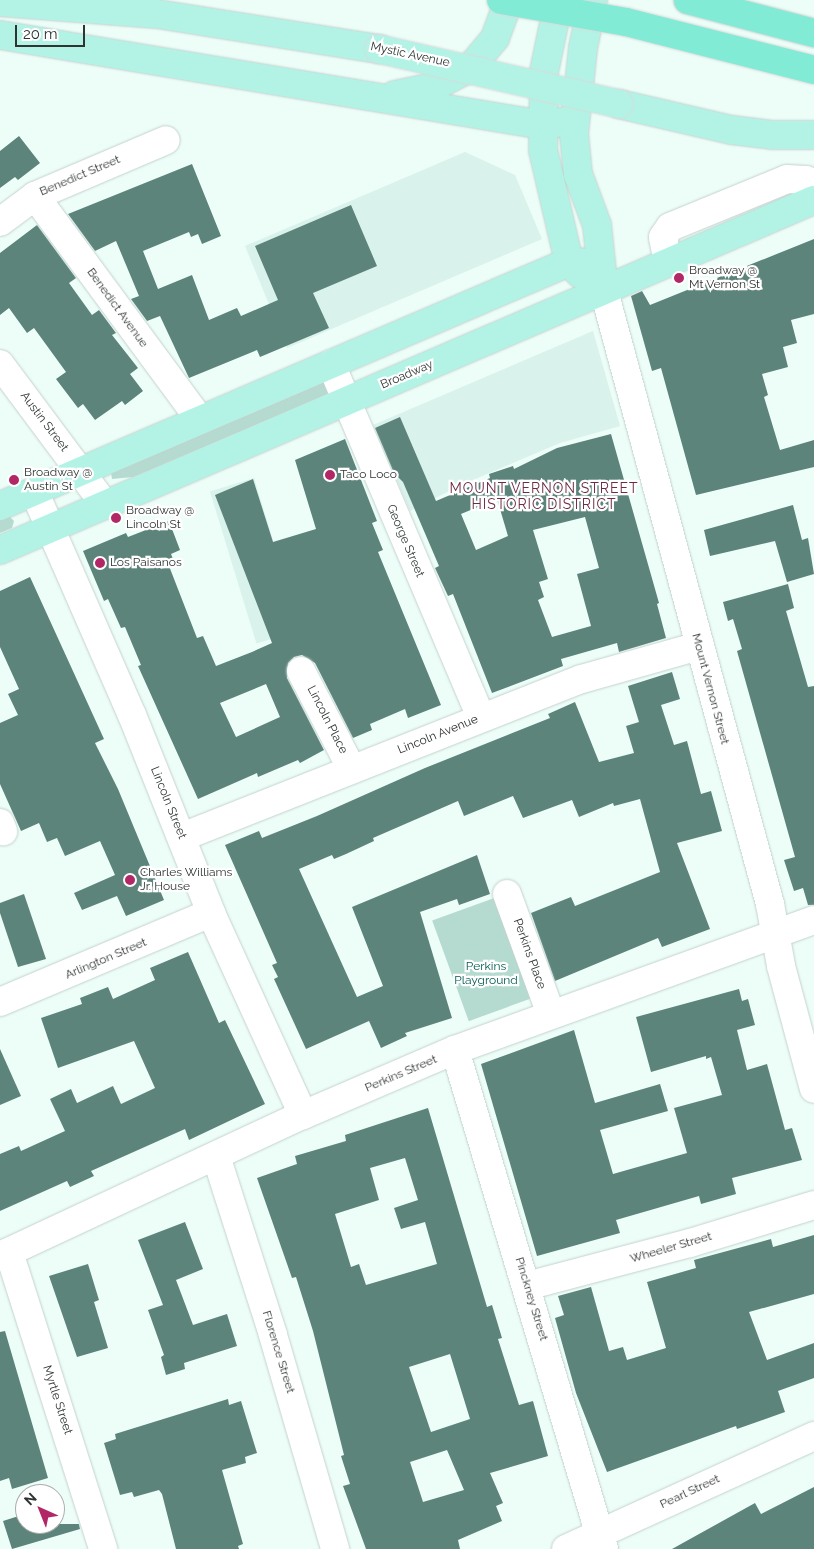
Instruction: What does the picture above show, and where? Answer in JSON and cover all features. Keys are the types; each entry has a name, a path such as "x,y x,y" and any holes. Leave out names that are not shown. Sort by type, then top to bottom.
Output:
{"highway":[{"path":"500,0 626,22 814,70"},
{"path":"688,0 814,34"}],"main road":[{"path":"376,98 433,88 470,68 495,38 509,0"},
{"path":"559,0 544,72 543,150 569,262 600,292"},
{"path":"593,0 583,48 574,134 578,174 597,225 601,263 600,292"},
{"name":"Mystic Avenue","path":"0,2 157,14 379,49 732,130 772,135 814,135"},
{"path":"0,35 542,124 568,121 575,115"},
{"name":"Broadway","path":"0,550 814,200"},
{"path":"0,506 569,262 601,263"}],"street":[{"name":"Benedict Street","path":"0,222 35,196 166,140"},
{"path":"668,263 663,237 670,227 787,179 806,180 814,188"},
{"name":"Benedict Avenue","path":"35,196 200,420"},
{"name":"Mount Vernon Street","path":"600,292 777,933 781,966 814,1089"},
{"name":"Austin Street","path":"0,364 105,505"},
{"name":"George Street","path":"331,364 481,717"},
{"name":"Lincoln Street","path":"34,491 182,837 211,913 303,1115"},
{"name":"Lincoln Avenue","path":"182,837 481,717 582,680 699,646"},
{"name":"Lincoln Place","path":"302,671 352,770"},
{"name":"Perkins Place","path":"507,894 551,1014"},
{"name":"Arlington Street","path":"0,1002 211,913"},
{"name":"Perkins Street","path":"4,1254 303,1115 455,1050 814,920"},
{"name":"Pinckney Street","path":"455,1050 602,1541"},
{"name":"Florence Street","path":"216,1156 273,1335 335,1549"},
{"name":"Wheeler Street","path":"527,1286 690,1243 814,1205"},
{"name":"Myrtle Street","path":"4,1254 103,1549"},
{"name":"Pearl Street","path":"566,1549 602,1541 814,1436"}],"shaded area":[{"path":"465,152 515,175 542,239 287,348 245,246"},
{"path":"593,331 620,426 560,443 461,485 410,511 373,425"},
{"path":"254,478 300,630 256,644 210,491"}],"green space":[{"path":"322,381 326,382 330,390 328,394 133,477 112,479 111,472"},
{"path":"8,515 14,521 12,528 0,533 0,517"},
{"name":"Perkins Playground","path":"497,897 534,998 469,1021 432,921"}],"building":[{"path":"19,136 40,163 18,180 15,177 0,188 0,151"},
{"path":"192,164 221,236 202,244 198,234 191,237 189,232 143,251 158,289 192,275 209,320 237,308 241,316 278,300 255,246 351,205 377,266 313,293 329,328 260,357 257,350 189,378 160,316 147,321 131,299 139,296 116,241 95,251 68,214"},
{"path":"37,225 76,278 69,283 92,315 99,310 116,333 112,335 138,368 130,374 143,391 125,405 122,401 95,420 83,404 78,408 56,379 66,372 34,328 27,333 9,308 0,315 0,253"},
{"path":"814,239 814,314 791,320 797,343 783,347 788,367 762,374 768,395 764,397 780,450 814,440 814,467 696,495 661,368 652,371 631,296 642,291 650,305"},
{"path":"400,417 436,501 490,478 489,474 513,466 514,469 557,448 611,434 659,603 657,604 666,638 619,652 617,643 561,659 563,666 492,693 453,594 448,596 435,568 439,566 403,482 394,473 375,428","holes":["497,499 508,536 476,550 461,514","585,517 599,568 577,574 591,626 552,637 538,600 544,597 539,582 548,579 533,530"]},
{"path":"345,439 377,521 372,523 383,550 378,552 441,705 408,718 405,709 370,724 372,730 353,738 315,663 302,655 294,657 288,663 287,678 324,750 300,763 298,760 258,777 257,773 198,799 138,666 141,665 125,627 121,628 108,599 104,601 83,551 126,533 128,537 169,521 180,550 171,554 175,564 169,566 197,638 203,636 216,666 252,652 272,643 215,495 253,479 273,542 316,529 295,460","holes":["266,684 280,717 236,737 220,703"]},
{"path":"793,505 802,540 808,538 814,574 787,582 775,541 710,556 704,530"},
{"path":"30,577 104,739 95,743 118,789 164,900 126,916 117,896 82,910 74,893 115,875 100,841 65,856 57,838 47,842 39,823 21,831 0,784 0,723 18,715 8,694 19,689 0,647 0,591"},
{"path":"788,584 794,608 786,611 808,687 814,686 814,905 808,905 803,888 794,891 784,860 795,857 737,651 742,649 733,619 728,621 723,602"},
{"path":"672,672 680,699 661,705 674,745 687,741 701,794 711,791 722,831 677,843 710,929 662,947 658,938 555,981 531,913 571,897 575,906 660,872 640,799 614,806 613,803 579,817 572,800 523,818 513,796 464,816 458,801 373,838 374,841 346,854 334,859 332,855 299,869 357,997 383,986 352,907 477,855 490,894 459,905 457,899 420,912 452,1018 405,1033 407,1036 381,1048 369,1021 306,1049 274,979 278,977 272,965 277,963 225,845 259,831 262,838 317,816 425,768 550,718 548,714 575,702 599,762 634,753 626,726 639,722 628,686"},
{"path":"24,894 46,959 18,967 0,913 0,903"},
{"path":"188,952 219,1023 225,1020 265,1104 189,1140 185,1129 91,1171 94,1176 70,1187 67,1181 0,1211 0,1154 19,1146 21,1151 65,1131 50,1099 71,1089 77,1103 113,1086 121,1104 155,1088 134,1041 58,1068 41,1018 82,1004 80,998 108,987 113,999 155,980 150,968"},
{"path":"739,989 742,1001 748,999 755,1025 737,1030 747,1070 767,1064 785,1130 792,1128 802,1160 732,1178 736,1194 701,1204 699,1196 616,1220 620,1233 537,1256 481,1064 574,1030 595,1103 660,1084 668,1111 600,1130 613,1174 687,1153 674,1108 722,1095 711,1057 706,1059 706,1056 651,1072 636,1017"},
{"path":"0,1049 21,1096 0,1105"},
{"path":"428,1108 487,1307 492,1305 502,1338 498,1339 519,1405 533,1401 548,1456 490,1473 503,1503 496,1506 502,1521 458,1540 460,1549 366,1549 343,1486 350,1484 341,1456 344,1455 313,1331 296,1277 292,1278 257,1178 297,1164 295,1156 346,1141 345,1135","holes":["405,1158 418,1200 394,1208 401,1229 425,1222 437,1264 366,1285 359,1264 351,1267 335,1214 379,1200 370,1168","450,1354 470,1419 431,1432 409,1367","447,1450 464,1490 423,1502 410,1462"]},
{"path":"185,1222 203,1269 176,1280 193,1325 227,1314 237,1346 184,1363 185,1369 166,1375 161,1357 164,1355 148,1310 163,1305 138,1240"},
{"path":"814,1235 814,1294 749,1312 767,1360 814,1343 814,1378 778,1391 785,1412 737,1429 736,1426 607,1472 576,1393 555,1318 564,1315 558,1296 591,1287 609,1351 623,1347 627,1360 666,1348 647,1282 696,1268 694,1260 771,1239 773,1247"},
{"path":"88,1264 99,1300 94,1302 108,1348 77,1357 49,1276"},
{"path":"5,1331 48,1478 28,1484 15,1484 15,1488 12,1489 9,1478 0,1481 0,1332"},
{"path":"228,1399 229,1405 241,1401 257,1453 245,1457 246,1463 222,1470 243,1544 238,1546 239,1549 176,1549 162,1494 159,1490 134,1497 132,1492 120,1495 104,1443 116,1439 115,1434"},
{"path":"814,1487 814,1549 672,1549 755,1503 761,1514"},
{"path":"15,1517 15,1534 63,1534 12,1549 3,1521"},
{"path":"65,1524 79,1524 80,1529 65,1533"}],"place":[{"name":"Broadway @ Mt Vernon St","path":"679,278"},
{"name":"Taco Loco","path":"330,475"},
{"name":"Broadway @ Austin St","path":"14,480"},
{"name":"Broadway @ Lincoln St","path":"116,518"},
{"name":"Los Paisanos","path":"100,563"},
{"name":"Charles Williams Jr. House","path":"130,880"}],"district":[{"name":"MOUNT VERNON STREET HISTORIC DISTRICT","path":"544,496"}]}
